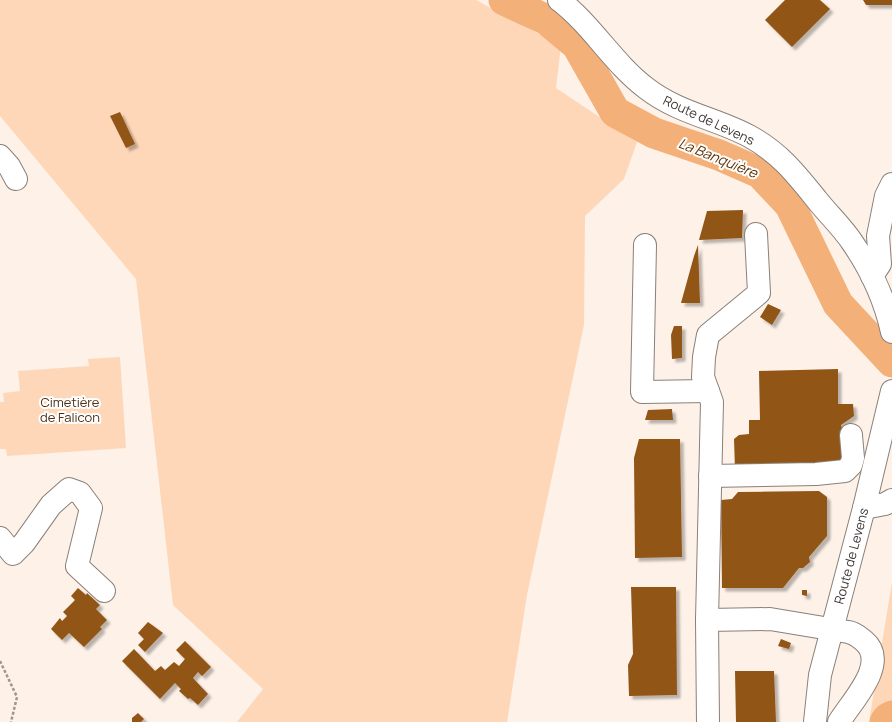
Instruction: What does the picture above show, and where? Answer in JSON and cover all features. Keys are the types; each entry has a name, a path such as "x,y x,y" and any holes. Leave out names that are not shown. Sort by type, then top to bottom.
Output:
{"street":[{"name":"Route de Levens","path":"559,0 584,22 624,69 646,88 671,104 749,136 769,148 787,164 852,241 872,276 889,316 892,332"},
{"path":"0,156 9,166 16,179"},
{"path":"872,276 880,264 878,236 886,196 892,184"},
{"path":"708,722 707,620 710,397 703,377 704,356 708,335 759,293 756,234"},
{"path":"645,244 642,392 710,397"},
{"name":"Route de Levens","path":"815,722 820,675 864,508 892,391"},
{"path":"710,476 816,474 845,471 851,465 853,458 852,435"},
{"path":"0,538 13,554 24,543 51,506 69,489 80,493 91,508 78,566 104,591"},
{"path":"864,508 889,502"},
{"path":"707,620 770,619 853,633 859,636 871,649 873,659 871,670 867,679 838,722"}],"path":[{"path":"0,660 17,698 11,722"}],"green space":[{"path":"0,0 476,0 561,46 556,88 637,142 624,179 585,216 584,325 527,595 507,722 237,722 263,689 173,605 136,279 0,116"},
{"name":"Cimetière de Falicon","path":"120,357 126,448 7,456 6,449 0,449 0,402 4,402 3,393 20,391 18,371 89,366 88,359"},
{"path":"892,582 892,722 869,722"}],"building":[{"path":"785,0 820,0 830,9 792,47 765,20"},
{"path":"863,0 892,0 892,5 866,5"},
{"path":"120,112 135,144 126,148 110,116"},
{"path":"743,210 742,238 699,240 707,211"},
{"path":"698,245 700,303 681,303 694,256"},
{"path":"768,304 781,310 772,325 760,317"},
{"path":"674,326 682,326 682,358 672,359 671,335"},
{"path":"838,369 838,404 853,404 854,416 841,425 847,458 837,467 735,470 734,439 739,435 749,434 749,420 760,420 759,371"},
{"path":"672,409 673,420 645,420 648,410"},
{"path":"639,439 680,439 682,557 635,558 634,458"},
{"path":"819,491 827,497 827,536 809,557 810,562 803,568 799,568 783,588 722,588 721,500 732,499 738,492"},
{"path":"631,587 676,587 677,695 629,696 628,665 633,654"},
{"path":"78,588 86,595 87,593 100,605 96,609 107,620 100,627 102,629 84,647 69,633 62,640 51,629 60,618 62,621 67,616 63,612 75,600 71,596"},
{"path":"802,590 807,590 807,596 802,595"},
{"path":"148,622 163,633 145,652 138,645 144,639 138,633"},
{"path":"781,639 791,643 789,649 778,646"},
{"path":"185,641 211,667 202,676 198,672 193,678 208,694 198,705 179,691 181,689 175,683 160,699 122,661 134,649 155,671 161,666 165,670 174,662 179,666 185,659 176,650"},
{"path":"735,671 774,671 776,722 736,722"},
{"path":"138,713 144,719 141,722 132,722 132,718"}],"waterway":[{"name":"La Banquière","path":"504,0 547,20 577,45 615,112 654,133 719,155 760,173 790,205 838,304 892,362"},
{"name":"La Banquière","path":"885,722 892,716"}]}
